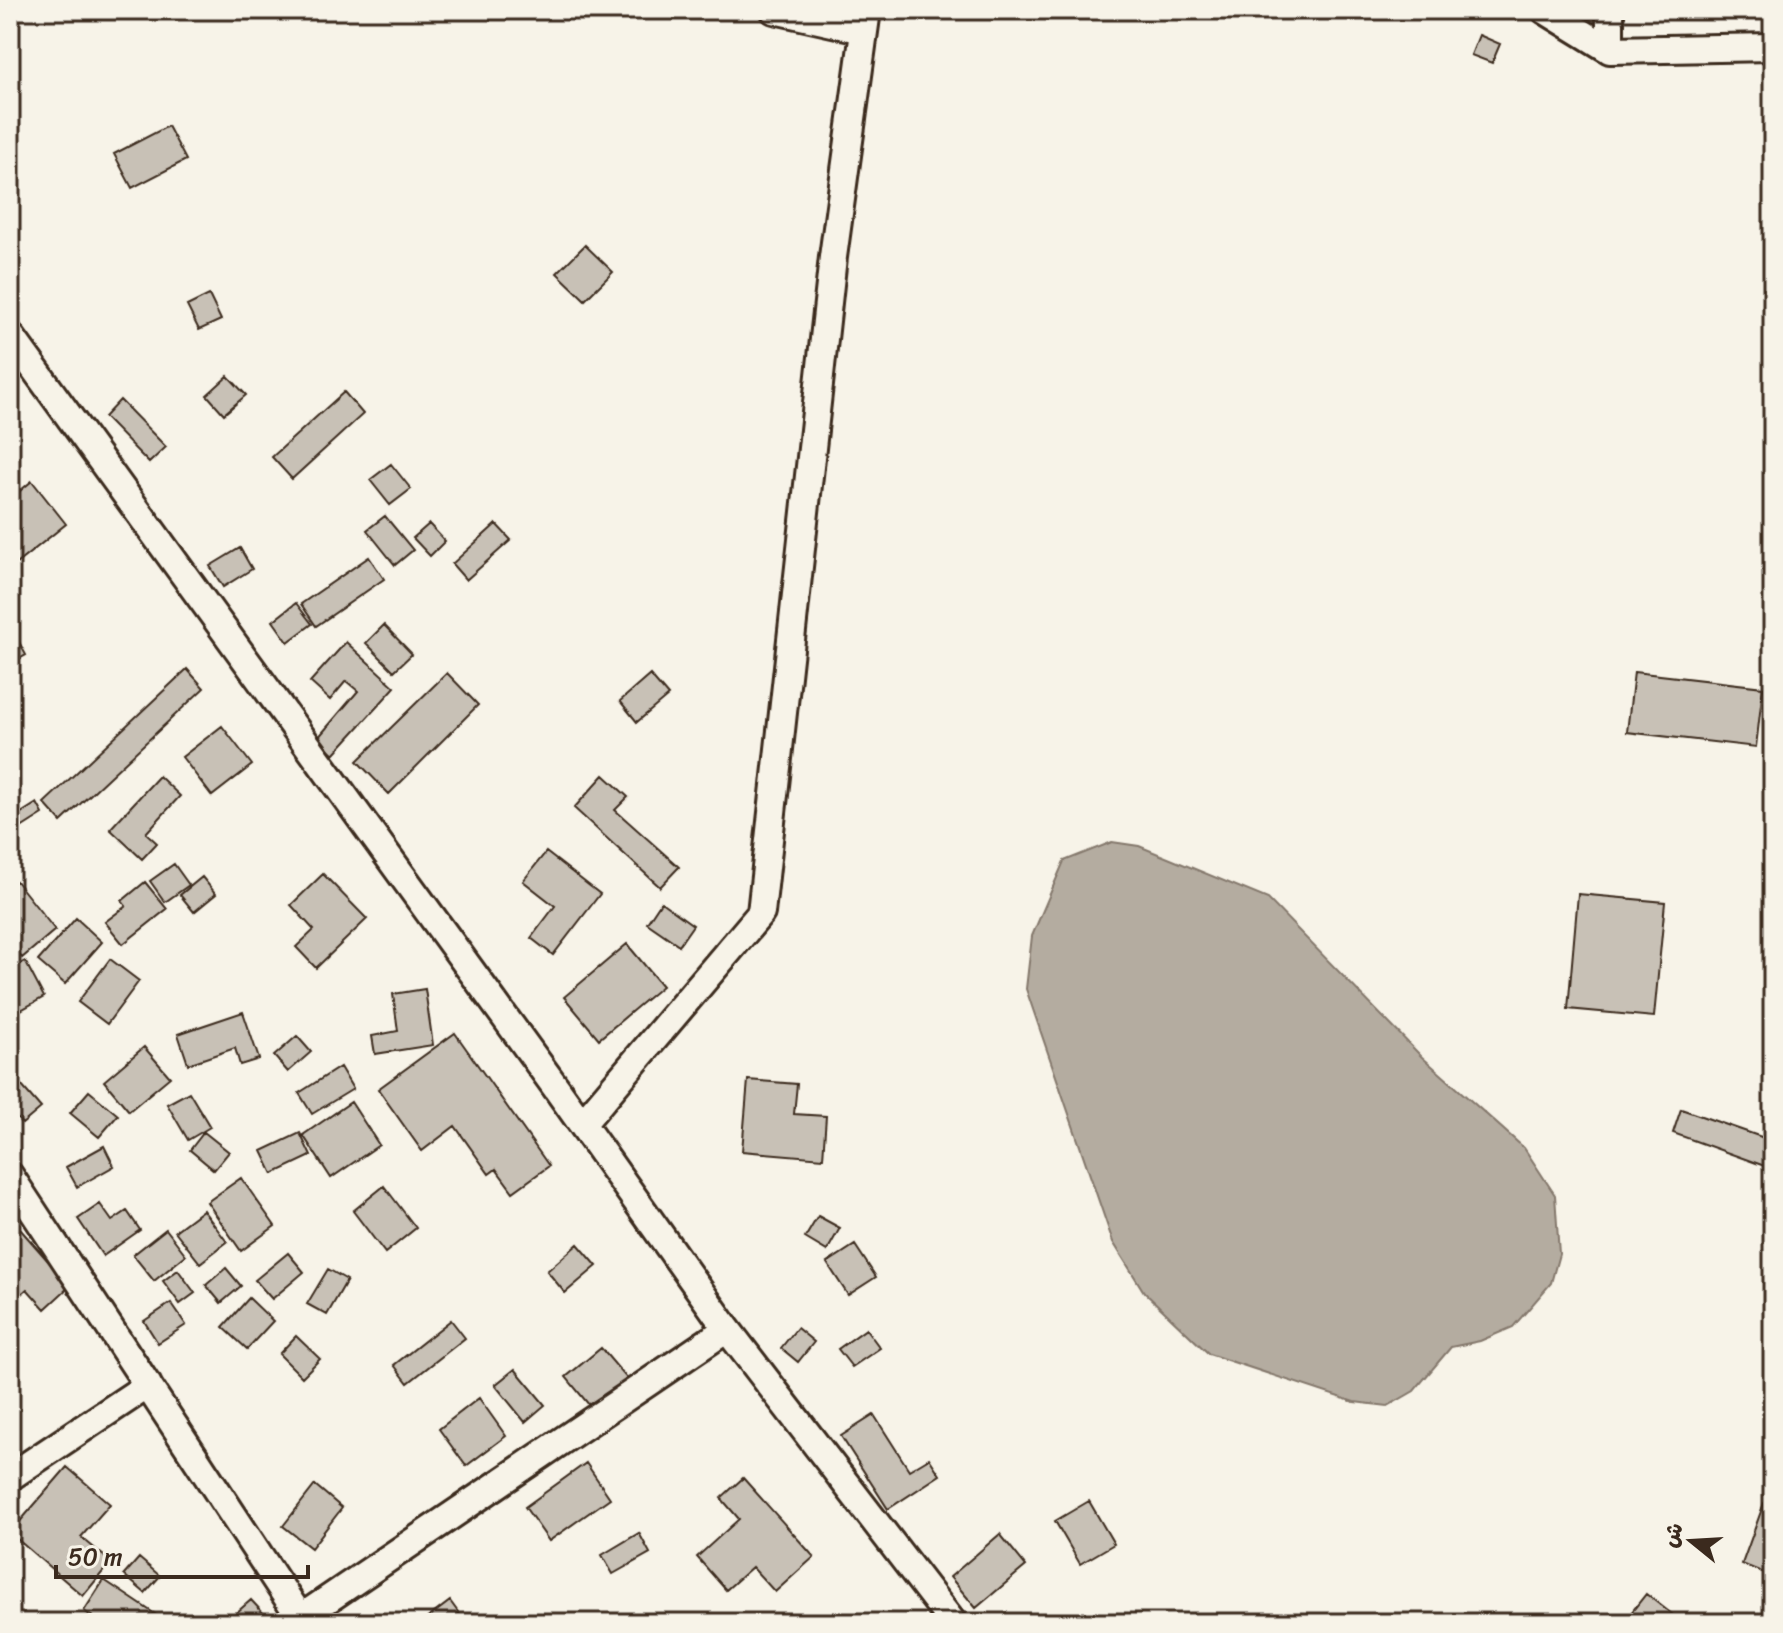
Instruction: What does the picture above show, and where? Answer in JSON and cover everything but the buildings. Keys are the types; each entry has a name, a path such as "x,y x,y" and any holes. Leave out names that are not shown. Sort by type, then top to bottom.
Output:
{"street":[{"path":"582,1124 761,913 833,257 866,20 774,10"},
{"path":"1545,10 1610,50 1773,47"},
{"path":"1610,10 1610,50"},
{"path":"10,335 727,1329 953,1623"},
{"path":"10,1176 300,1621 727,1329"},
{"path":"10,1477 148,1385"}],"shaded area":[{"path":"1112,842 1139,846 1268,899 1422,1057 1524,1148 1555,1195 1559,1254 1551,1283 1513,1327 1480,1341 1451,1347 1414,1391 1388,1406 1354,1402 1209,1354 1144,1292 1113,1242 1026,989 1032,936 1064,861"}]}
